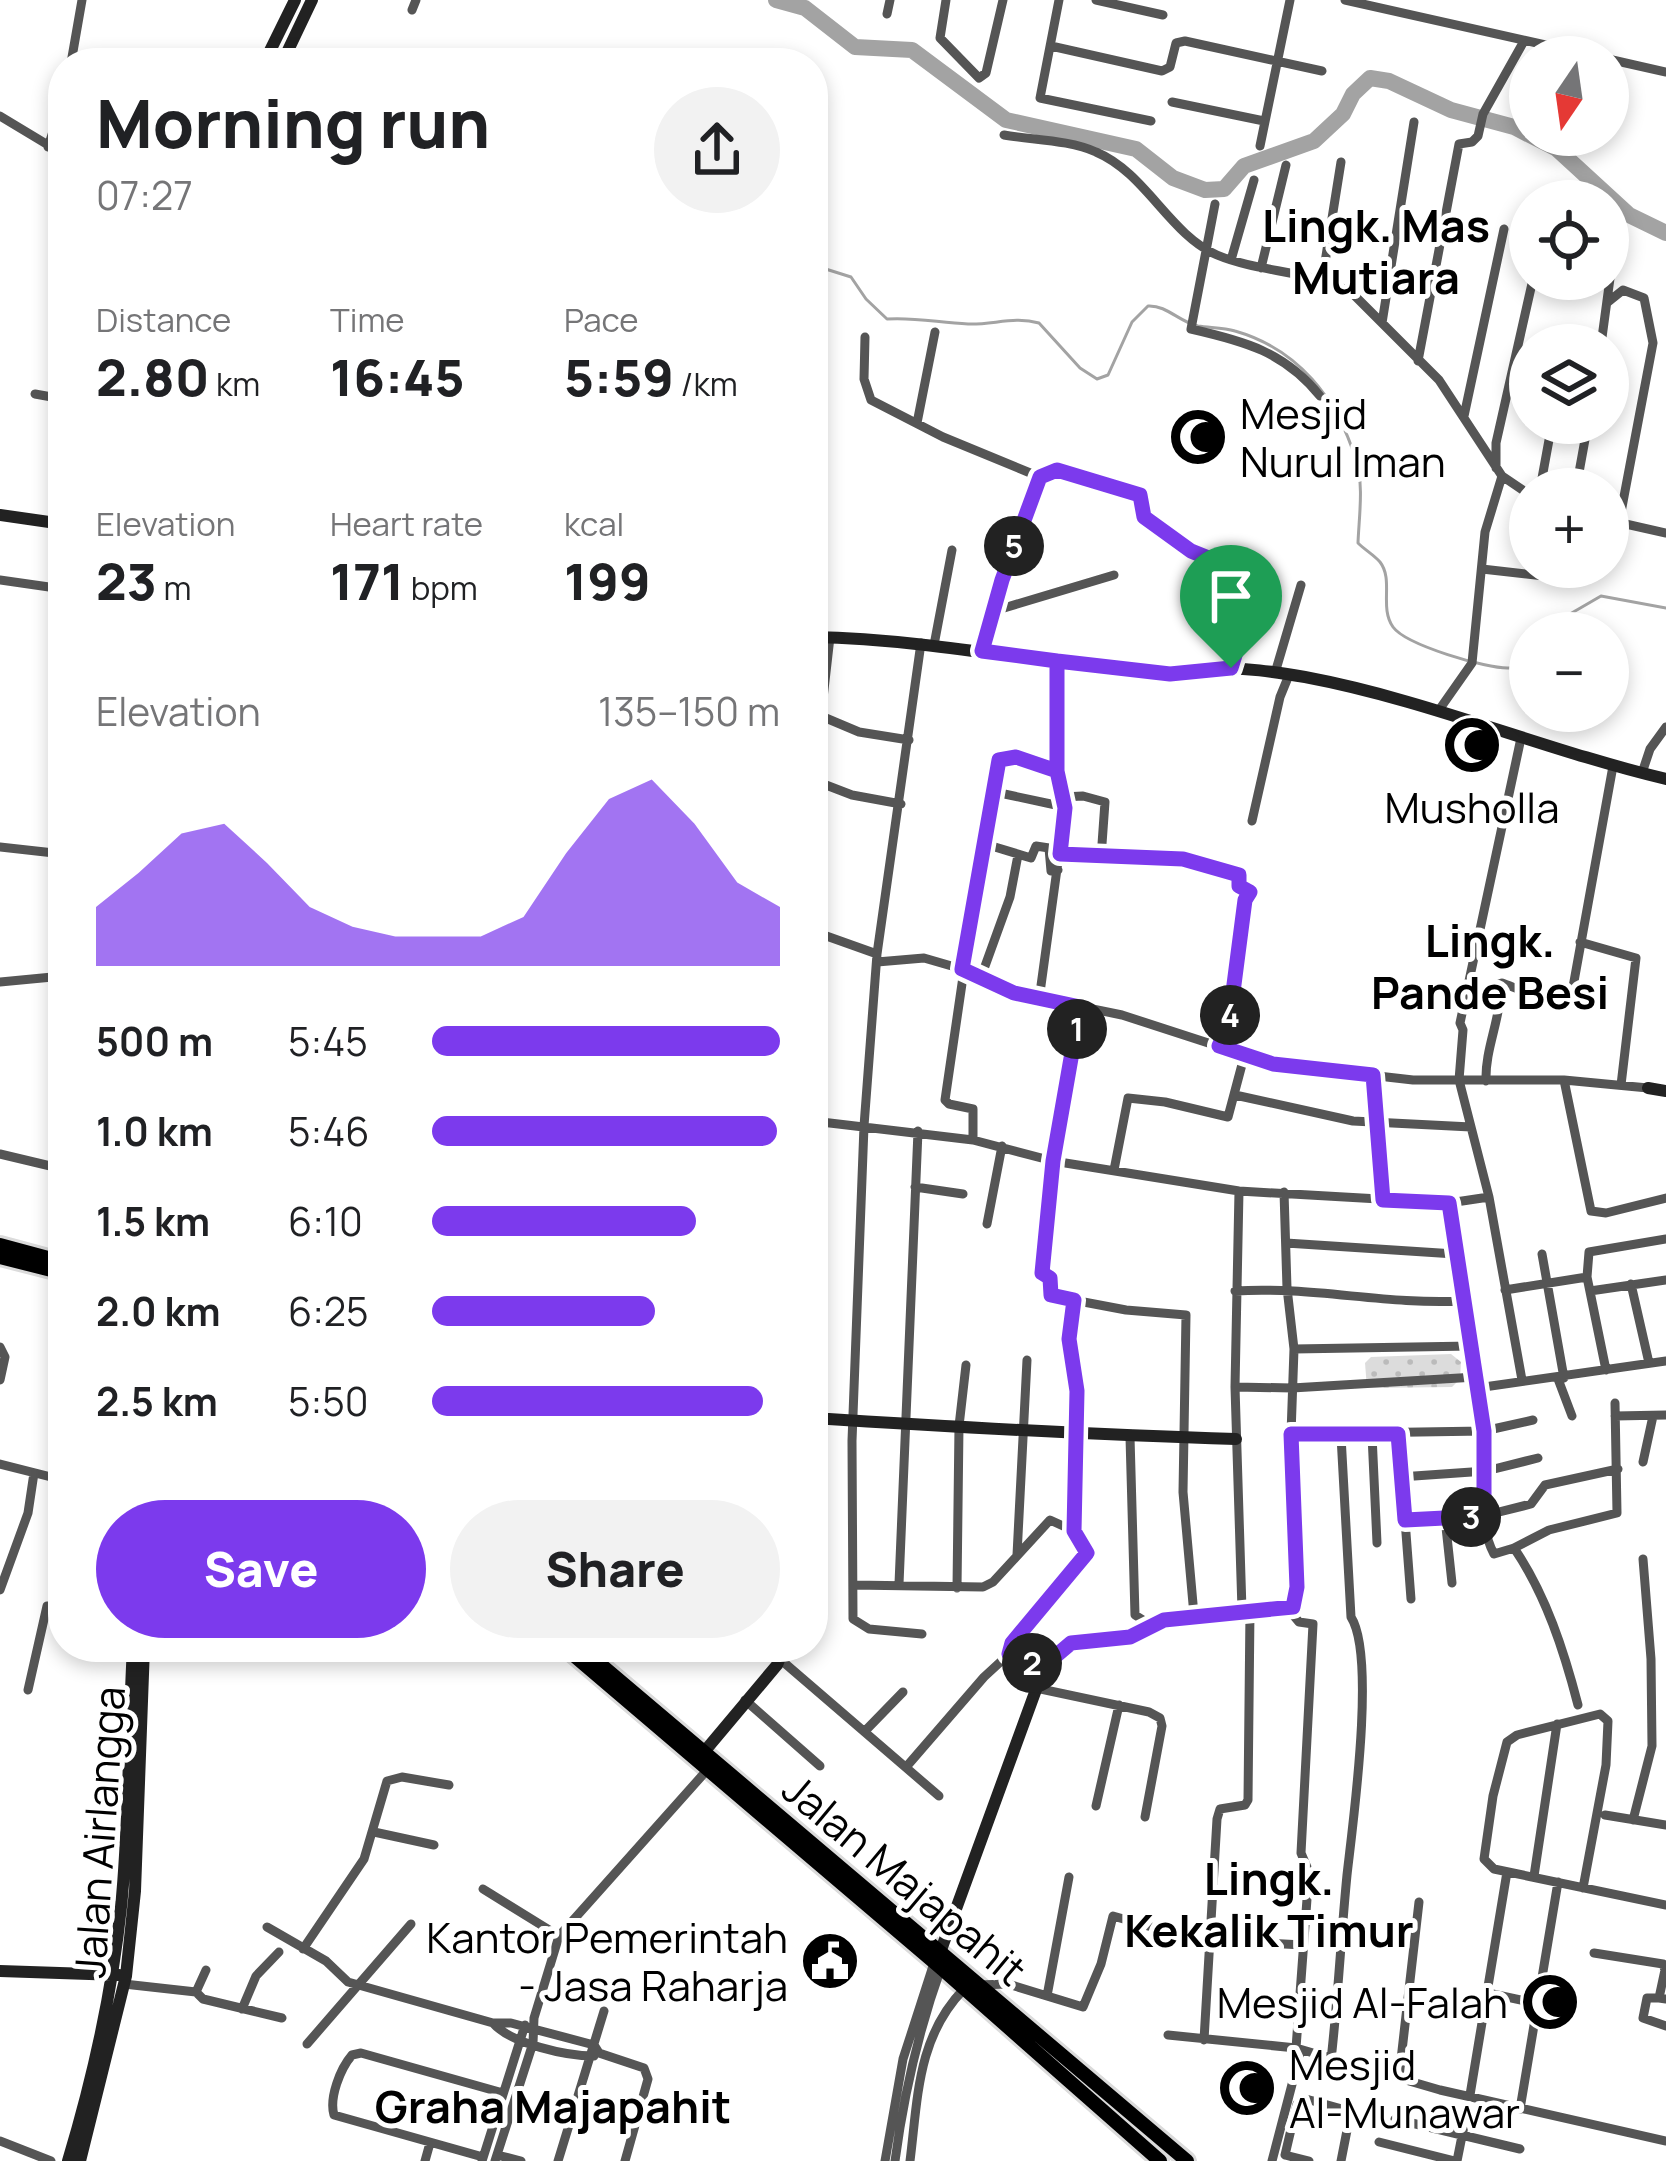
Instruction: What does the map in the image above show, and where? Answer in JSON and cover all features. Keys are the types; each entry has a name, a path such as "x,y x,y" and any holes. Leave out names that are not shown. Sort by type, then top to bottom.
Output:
{"main road":[{"path":"271,48 295,0"},
{"path":"290,48 312,0"},
{"path":"0,515 48,522"},
{"path":"830,637 928,644 1170,674 1231,668 1282,674 1438,710 1666,779"},
{"path":"1648,1088 1666,1090"},
{"path":"0,1245 48,1258"},
{"path":"0,1257 48,1269"},
{"path":"828,1419 1236,1439"},
{"path":"939,1960 1045,1665 1071,1643 1130,1637 1151,1624 1246,1610"},
{"name":"Jalan Airlangga","path":"133,1662 133,1811"},
{"name":"Jalan Airlangga","path":"80,2161 121,1978 143,1662"},
{"name":"Jalan Majapahit","path":"582,1662 708,1769 757,1804"},
{"name":"Jalan Majapahit","path":"598,1662 939,1960 1187,2161"},
{"path":"704,1752 776,1662"},
{"path":"0,1971 121,1978"},
{"name":"Jalan Majapahit","path":"971,1987 1160,2161"},
{"name":"Jalan Airlangga","path":"68,2161 83,2132"}],"street":[{"path":"74,48 82,0"},
{"path":"887,14 890,0"},
{"path":"946,0 942,40 975,77 982,78 1003,0"},
{"path":"1059,0 1040,98 1151,121"},
{"path":"1096,0 1163,15"},
{"path":"1260,146 1290,0"},
{"path":"1345,0 1509,36"},
{"path":"1051,46 1162,71 1170,67 1181,41 1322,71"},
{"path":"1629,64 1666,72"},
{"path":"1418,362 1457,148 1461,142 1475,140 1483,114 1509,67"},
{"path":"1172,102 1264,122"},
{"path":"0,116 48,143"},
{"path":"1382,323 1414,122"},
{"path":"1004,135 1097,152 1133,178 1206,249 1352,293 1439,380 1499,472 1509,479"},
{"path":"1322,281 1341,162"},
{"path":"1261,268 1286,165"},
{"path":"1231,260 1254,180"},
{"path":"1215,204 1193,321 1265,349 1320,396"},
{"path":"1464,416 1504,229"},
{"path":"1604,324 1608,302 1623,290 1644,298 1653,337 1625,468"},
{"path":"1438,710 1473,660 1485,532 1499,472 1496,443 1527,300"},
{"path":"917,423 934,332"},
{"path":"865,337 866,393 871,400 1040,477 1057,470 1140,495 1144,517 1191,551 1253,576 1256,588 1231,668"},
{"path":"34,394 48,396"},
{"path":"982,651 1040,477"},
{"path":"1629,524 1666,532"},
{"path":"922,1634 858,1625 853,1619 852,1441 864,1126 877,958 909,740 952,550"},
{"path":"1482,568 1509,571"},
{"path":"994,611 1114,575"},
{"path":"0,580 48,587"},
{"path":"1252,821 1301,585"},
{"path":"828,655 830,637"},
{"path":"1039,1000 1064,805 1057,771 1057,661"},
{"path":"828,719 859,732 909,740"},
{"path":"1642,773 1650,749 1666,728"},
{"path":"1521,738 1462,1016 1459,1080 1489,1197 1522,1381"},
{"path":"973,1140 973,1109 945,1100 999,760 1004,756 1057,771"},
{"path":"1486,1081 1485,1065 1500,1003 1492,995 1494,986 1502,983 1534,995 1568,1000 1613,766"},
{"path":"828,786 901,804"},
{"path":"995,792 1064,805 1083,796 1106,802 1101,857"},
{"path":"986,844 1031,859 1036,846 1049,848 1051,870 1058,870"},
{"path":"0,847 48,852"},
{"path":"980,980 1010,898 1018,854"},
{"path":"1060,854 1183,859 1239,875 1239,886 1250,892 1245,900 1229,1023 1219,1046"},
{"path":"828,937 877,958 924,958 1039,1000 1142,1020 1244,1057 1373,1075 1564,1080 1648,1088"},
{"path":"1580,942 1634,956 1621,1084"},
{"path":"0,982 48,977"},
{"path":"1080,1007 1053,1161 1042,1273 1050,1278 1051,1295 1126,1310 1183,1312 1187,1319 1183,1492 1194,1616"},
{"path":"1114,1170 1128,1097 1226,1118 1244,1057"},
{"path":"1373,1075 1383,1200"},
{"path":"1564,1080 1591,1211 1606,1213 1666,1198"},
{"path":"1235,1094 1329,1118 1472,1127"},
{"path":"828,1122 973,1140 1053,1161 1240,1191 1449,1203 1489,1197"},
{"path":"899,1584 918,1131"},
{"path":"987,1224 1002,1146"},
{"path":"0,1154 48,1165"},
{"path":"915,1186 963,1193"},
{"path":"1204,2040 1217,1819 1220,1809 1245,1805 1248,1800 1246,1610 1235,1388 1240,1191"},
{"path":"1246,1610 1289,1610 1297,1587 1291,1434 1294,1349 1284,1192"},
{"path":"1449,1203 1484,1431 1487,1540 1496,1555 1549,1530 1616,1514 1615,1402"},
{"path":"1606,1370 1587,1254 1666,1239"},
{"path":"1286,1243 1455,1254"},
{"path":"1542,1254 1561,1378 1572,1416"},
{"path":"1505,1290 1587,1276"},
{"path":"1590,1291 1666,1280"},
{"path":"1631,1284 1649,1363"},
{"path":"1235,1291 1287,1288 1427,1303 1462,1301"},
{"path":"1074,1300 1069,1346 1077,1391 1074,1531"},
{"path":"1294,1349 1472,1346"},
{"path":"0,1347 5,1357 0,1380"},
{"path":"1017,1556 1027,1360"},
{"path":"1235,1388 1522,1381 1666,1361"},
{"path":"957,1588 959,1426 966,1365"},
{"path":"1615,1416 1666,1415"},
{"path":"1643,1462 1653,1416"},
{"path":"1291,1434 1484,1431 1533,1420"},
{"path":"1398,1434 1411,1599"},
{"path":"1372,1435 1377,1544"},
{"path":"1331,2060 1360,1723 1358,1628 1351,1617 1342,1436"},
{"path":"1130,1437 1135,1615 1151,1624"},
{"path":"1400,1477 1486,1471 1538,1458"},
{"path":"0,1464 48,1476"},
{"path":"1405,1520 1484,1516 1531,1504 1545,1485 1618,1469"},
{"path":"0,1590 28,1514 34,1473"},
{"path":"1445,1518 1452,1583"},
{"path":"853,1585 988,1585 1050,1520 1074,1531 1087,1550 1009,1651 907,1766"},
{"path":"1514,1549 1552,1622 1578,1706"},
{"path":"1633,1820 1652,1746 1643,1559"},
{"path":"28,1690 48,1606"},
{"path":"1277,2157 1299,2049 1309,1872 1301,1856 1313,1624 1299,1622 1289,1610"},
{"path":"1009,1651 1018,1661 1045,1665"},
{"path":"793,1662 939,1796"},
{"path":"1036,1688 1157,1715 1162,1726 1145,1817"},
{"path":"866,1730 903,1692"},
{"path":"745,1700 820,1766"},
{"path":"1096,1805 1119,1705"},
{"path":"1583,1888 1607,1740 1608,1721 1602,1714 1517,1736 1505,1745 1485,1863 1507,1872 1534,1876 1583,1888 1666,1905"},
{"path":"1534,1876 1557,1724"},
{"path":"1652,1746 1666,1748"},
{"path":"489,2158 532,2043 559,1936 708,1769"},
{"path":"303,1949 358,1870 389,1779 449,1785"},
{"path":"1605,1815 1666,1825"},
{"path":"374,1832 434,1845"},
{"path":"1470,2095 1507,1872"},
{"path":"1047,1996 1069,1877"},
{"path":"1520,2109 1558,1882"},
{"path":"483,1889 559,1936"},
{"path":"1399,2077 1419,1901"},
{"path":"910,2161 922,2062 944,2014 971,1987 1008,1984 1079,2006 1086,2004 1114,1915 1155,1928"},
{"path":"308,2044 411,1924"},
{"path":"267,1927 358,1985 493,2024 535,2024 594,2052 644,2068 648,2079 626,2161"},
{"path":"1266,1943 1303,1945"},
{"path":"242,2009 256,1976 279,1952"},
{"path":"1594,1952 1663,1964 1663,1999 1647,1998 1643,2018 1666,2026"},
{"path":"884,2161 903,2059 939,1960"},
{"path":"895,2161 905,2088 939,1960"},
{"path":"196,1992 206,1970"},
{"path":"121,1978 196,1992 203,1999 281,2018"},
{"path":"1488,1993 1539,2004"},
{"path":"558,2161 604,2011"},
{"path":"493,2024 501,2032 532,2043 594,2052"},
{"path":"495,2141 522,2026"},
{"path":"1168,2035 1299,2049 1520,2109 1666,2141"},
{"path":"503,2093 361,2053 352,2055 331,2105 334,2115 489,2158 521,2161"},
{"path":"1277,2157 1298,2104 1306,2099 1350,2115 1341,2161"},
{"path":"1379,2142 1456,2161 1467,2111"},
{"path":"1395,2119 1520,2149"},
{"path":"0,2141 51,2161"},
{"path":"425,2161 430,2143"},
{"path":"1277,2157 1309,2161"}],"shaded area":[{"path":"1451,1354 1461,1362 1460,1379 1452,1387 1367,1388 1365,1363 1371,1357"}],"waterway":[{"path":"776,0 805,8 855,47 912,50 1006,120 1136,149 1173,178 1205,190 1224,189 1244,166 1314,141 1343,114 1353,94 1370,78 1389,81 1451,110 1514,127 1557,149 1629,215 1666,233"},
{"path":"828,270 851,277 887,319 1039,323 1080,368 1097,379 1108,375 1132,322 1148,306 1198,326 1235,331 1278,350 1312,379 1348,437 1360,480 1358,543 1384,569 1393,627 1448,655 1509,668"},
{"path":"1573,612 1601,596 1666,608"}],"place":[{"name":"Mesjid Nurul Iman","path":"1198,437"},
{"name":"Musholla","path":"1472,745"},
{"name":"Kantor Pemerintah - Jasa Raharja","path":"830,1961"},
{"name":"Mesjid Al-Falah","path":"1550,2002"},
{"name":"Mesjid Al-Munawar","path":"1247,2088"}],"district":[{"name":"Lingk. Mas Mutiara","path":"1376,251"},
{"name":"Lingk. Pande Besi","path":"1490,966"},
{"name":"Lingk. Kekalik Timur","path":"1269,1904"},
{"name":"Graha Majapahit","path":"553,2106"}],"route":[{"path":"1231,668 1170,674 1057,661 1057,771 1016,757 999,760 962,969 1014,993 1080,1007 1053,1161 1042,1273 1050,1278 1051,1295 1074,1300 1069,1339 1077,1391 1074,1531 1087,1553 1012,1643 1009,1654 1018,1661 1045,1665 1071,1643 1130,1637 1164,1620 1293,1607 1297,1587 1291,1434 1398,1434 1402,1518 1484,1516 1484,1431 1449,1203 1383,1200 1373,1075 1273,1064 1219,1046 1229,1023 1245,900 1250,892 1239,886 1239,875 1183,859 1060,854 1065,808 1057,771 1057,661 982,651 1040,477 1057,470 1140,495 1144,517 1191,551 1256,578 1231,668"}]}
